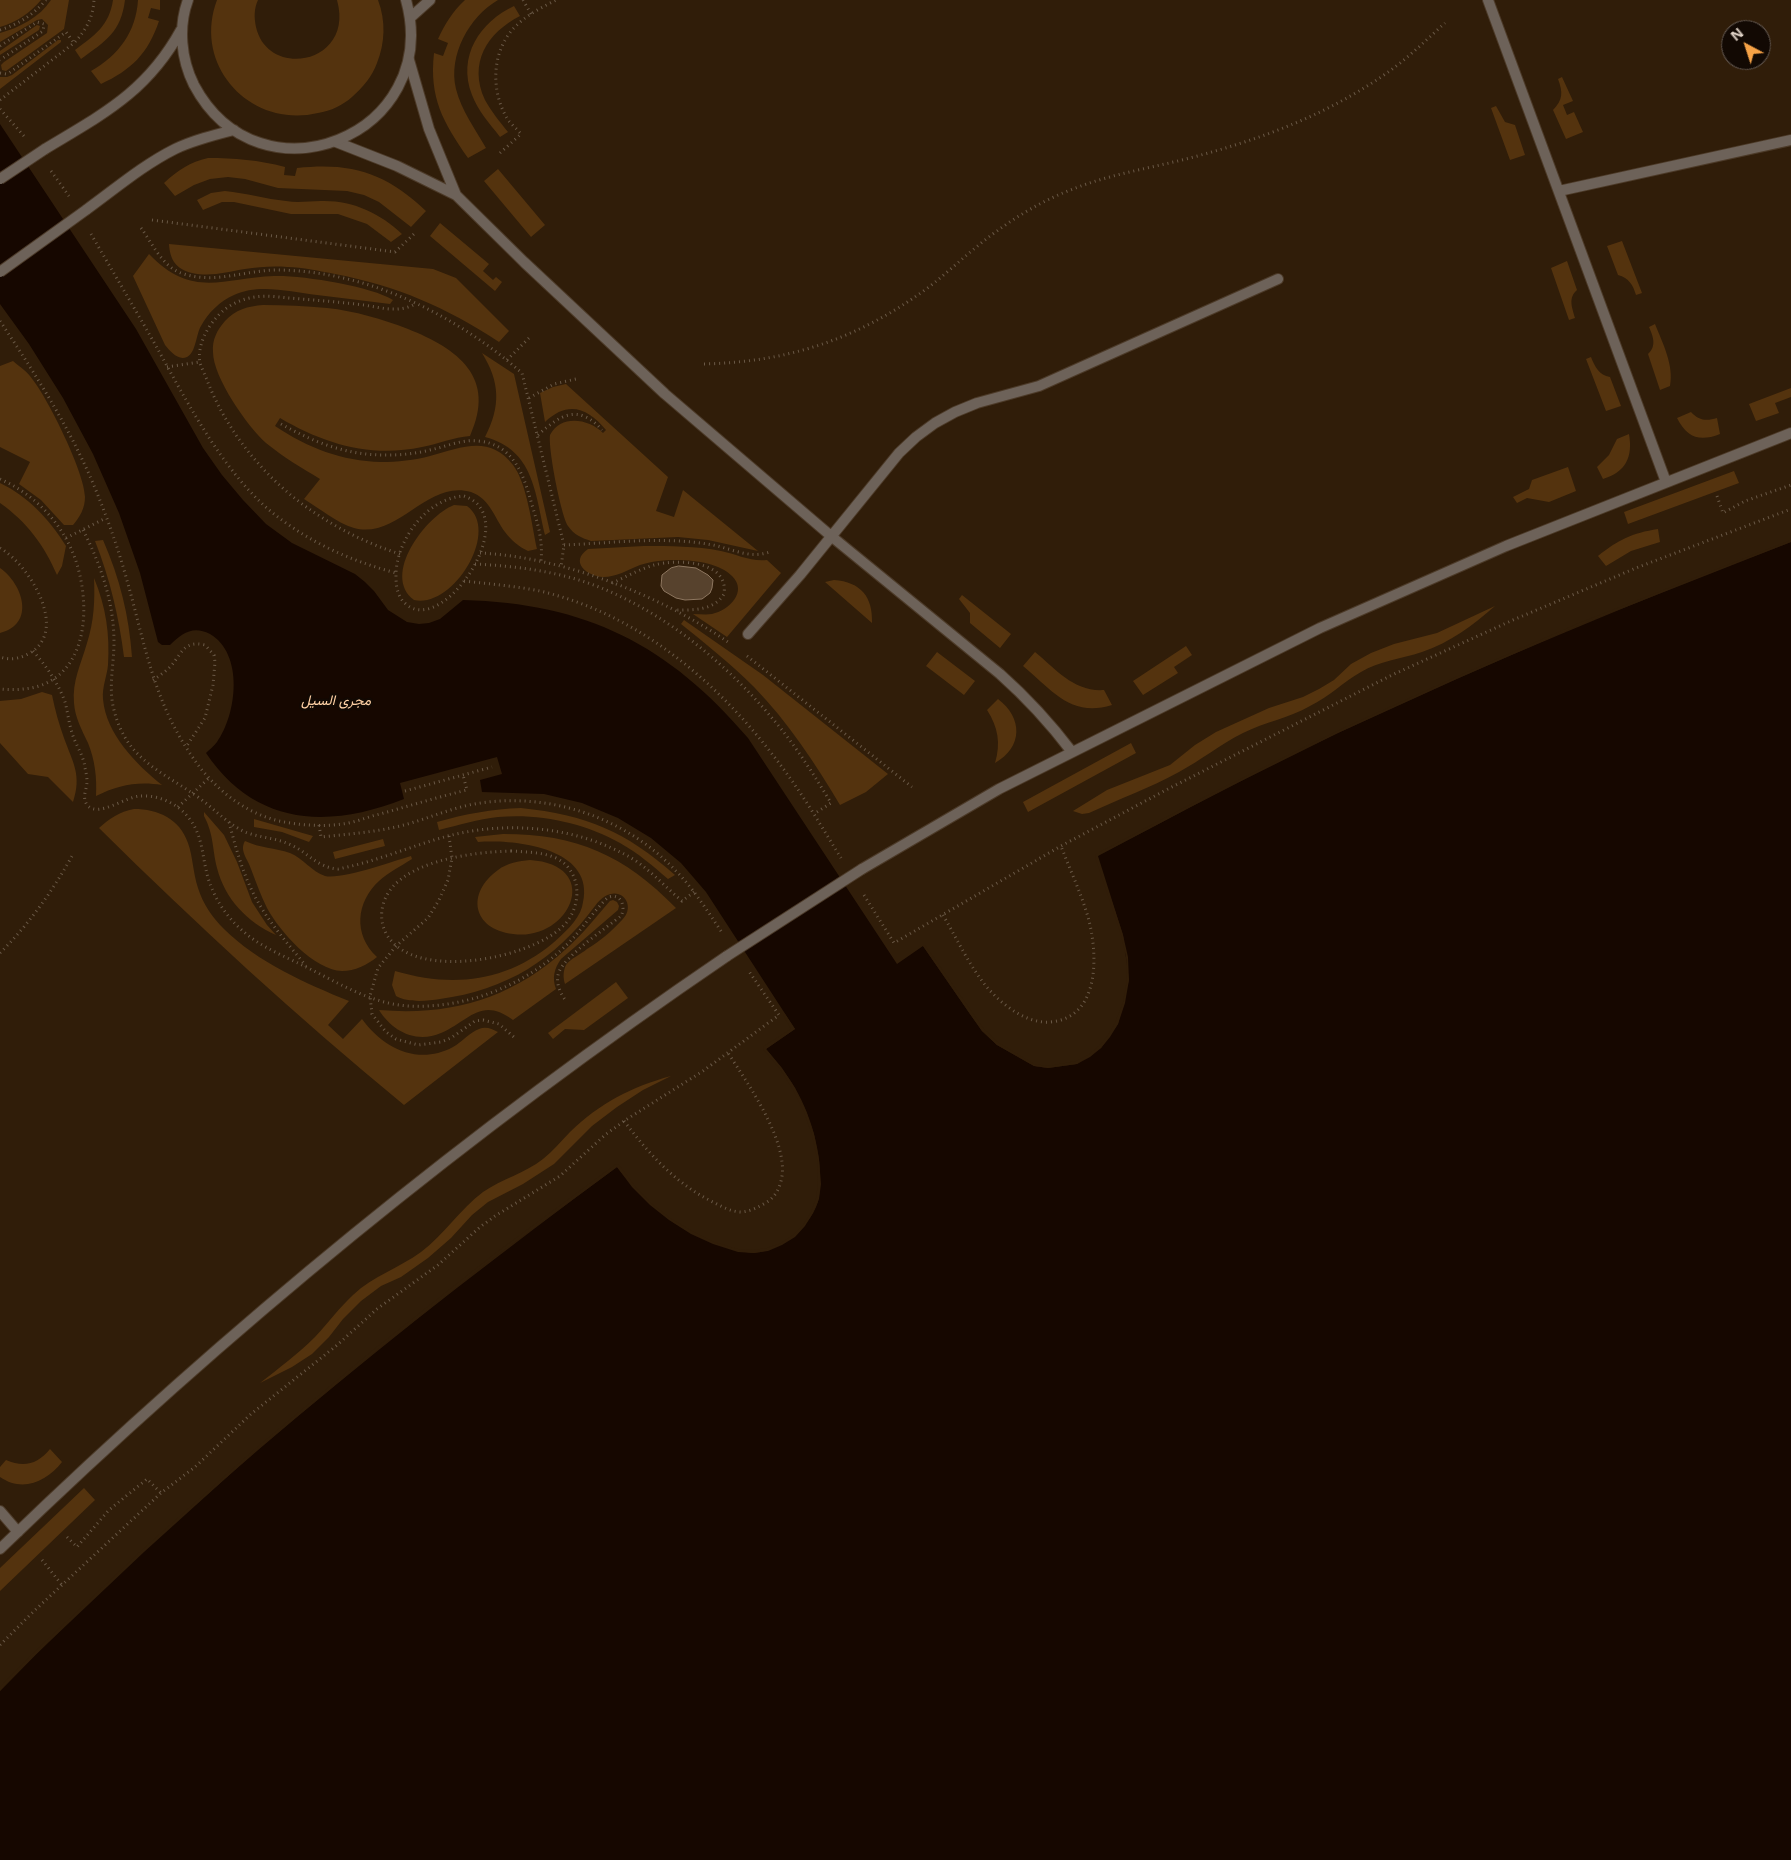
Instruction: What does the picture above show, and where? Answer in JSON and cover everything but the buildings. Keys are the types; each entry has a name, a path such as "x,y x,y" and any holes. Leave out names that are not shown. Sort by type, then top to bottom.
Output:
{"street":[{"path":"187,1 182,29 183,52 190,76 201,97 234,130 252,140 294,149 336,142 353,134 382,110 403,78 408,60 412,38 411,17 406,0"},
{"path":"411,17 430,0"},
{"path":"1488,0 1666,482"},
{"path":"0,179 45,149 110,110 138,87 159,66 182,29"},
{"path":"408,60 429,129 456,195"},
{"path":"0,272 138,172 174,150 194,141 234,130"},
{"path":"1559,191 1791,140"},
{"path":"336,142 397,166 456,195 524,262 665,394 831,536 1000,674 1039,711 1072,752"},
{"path":"748,634 900,453 916,437 935,423 977,403 1019,392 1058,378 1278,279"},
{"path":"0,1549 175,1387 264,1309 356,1233 542,1087 638,1016 862,868 999,789 1320,628 1498,550 1791,433"},
{"path":"0,1512 18,1532"}],"path":[{"path":"0,30 14,26 27,18 46,0"},
{"path":"0,100 74,43 83,33 89,22 94,0"},
{"path":"524,0 531,14"},
{"path":"500,153 521,134 509,121 501,106 496,89 499,54 506,39 517,25 531,14 556,0"},
{"path":"0,46 37,22 44,24 43,31 0,60"},
{"path":"704,364 737,363 778,357 818,346 857,331 894,311 929,286 996,232 1033,208 1073,189 1115,175 1221,150 1273,134 1311,118 1347,99 1382,76 1415,51 1445,23"},
{"path":"0,73 6,74 12,71 66,32 74,43"},
{"path":"0,109 25,137"},
{"path":"46,164 69,197"},
{"path":"152,220 395,252 414,234"},
{"path":"88,227 207,434 246,488 290,526 323,546 368,566 396,573"},
{"path":"141,228 165,262 172,268 186,274 210,278 253,271 296,271 370,286 416,304 464,328 507,360 522,373 529,398 564,545 561,567"},
{"path":"400,554 369,544 313,512 265,470 244,446 226,420 211,392 200,362 202,344 208,328 224,310 245,299 268,297 399,310 416,304"},
{"path":"0,321 61,416 84,462 124,570 154,680 167,715 186,747 209,778 223,793 240,806 258,815 279,820 319,825 343,824 467,790 463,775"},
{"path":"507,360 530,336"},
{"path":"167,367 200,362"},
{"path":"529,398 554,384 576,379"},
{"path":"538,436 554,421 571,414 589,418 602,430"},
{"path":"281,424 321,444 365,454 410,454 467,441 479,440 491,443 512,457 525,477 539,529 542,550 541,561"},
{"path":"0,479 34,500 46,511 66,538 78,566 84,610 82,628 72,658 65,670 42,685 27,689 0,689"},
{"path":"1717,496 1723,513 1745,501 1791,484"},
{"path":"464,496 478,504 483,512 484,531 480,553 471,573 456,590 430,608 423,610 408,606 402,601 396,587 396,573 400,554 409,532 426,513 436,506 455,497 464,496"},
{"path":"66,538 106,518"},
{"path":"83,530 100,566 112,615 114,648 111,688 113,709 120,729 131,748 145,763 193,793 229,822 253,835 290,844 301,850 318,864 338,869 448,836 485,829 522,827 558,831 593,840 627,855 656,877 682,902 694,892"},
{"path":"564,545 681,541 712,545 750,555 772,551"},
{"path":"0,548 28,572 42,598 46,627 39,645 33,651 14,659 0,657"},
{"path":"480,553 501,554 541,561 612,583 639,593 693,620 733,646"},
{"path":"612,583 642,569 668,562 696,564 709,568 721,575 725,588 724,594 716,604 710,607 672,610"},
{"path":"476,564 535,570 590,584 642,607 689,639 722,667 753,698 782,730 808,766 831,803 814,814"},
{"path":"154,680 168,669 185,647 191,644 205,644 214,655 215,668 210,702 205,718 186,747"},
{"path":"33,651 54,678 65,704 73,738 85,764 87,782 84,796 88,806 94,810 100,810 126,798 139,796 153,797 178,807 196,827 201,840 206,872 220,906 245,934 306,967 370,996 406,1006 454,1004 500,989 524,977 547,962 587,923 604,900 610,896 615,897 624,905 621,916 570,958 560,971 558,987 566,1001"},
{"path":"740,651 912,787"},
{"path":"405,791 492,767"},
{"path":"178,807 209,778"},
{"path":"229,822 256,900 274,927 306,967"},
{"path":"448,836 452,858 448,880 428,918 396,946 378,968 370,996 372,1014 378,1024 391,1036 407,1043 418,1045 441,1042 451,1038 475,1021 483,1020 499,1024 515,1038"},
{"path":"943,915 974,970 1002,1002 1031,1020 1043,1023 1067,1018 1086,1001 1091,989 1093,977 1092,948 1086,910 1061,846"},
{"path":"511,851 545,854 558,859 568,868 575,881 578,894 576,908 569,920 559,930 537,943 514,953 490,959 464,962 415,956 396,946 388,936 383,924 382,911 385,898 391,887 401,878 412,872 452,858 511,851"},
{"path":"0,953 36,912 72,856"},
{"path":"624,1121 642,1146 660,1165 703,1197 727,1209 742,1212 756,1209 770,1201 778,1189 783,1174 782,1160 761,1106 728,1053"},
{"path":"66,1537 77,1547 109,1510 147,1479 161,1493"},
{"path":"42,1560 62,1586"}],"shaded area":[{"path":"0,0 41,0 23,16 0,27"},
{"path":"51,0 69,0 64,29 6,71 2,70 1,65 4,62 47,33 48,25 42,19 37,20 0,42 0,33 35,17"},
{"path":"113,0 125,0 116,28 105,41 81,59 75,50 100,29 108,17"},
{"path":"138,0 160,0 160,10 151,8 148,18 159,21 155,33 144,52 130,67 101,84 91,71 110,58 124,42 134,22"},
{"path":"217,0 258,0 255,10 255,23 264,44 276,54 292,59 308,57 322,51 334,39 339,22 337,0 378,0 384,32 382,48 373,73 367,82 345,103 318,113 293,115 270,111 250,102 233,87 220,69 213,48 211,24"},
{"path":"465,0 498,0 478,16 470,27 458,50 455,63 454,76 458,97 486,148 468,158 451,133 440,109 436,97 433,69 434,53 443,56 448,43 438,39 443,28 456,9"},
{"path":"514,6 520,16 498,31 490,40 480,62 480,86 485,100 508,132 500,137 484,117 472,95 467,67 475,42 482,31 491,21"},
{"path":"37,25 40,26 39,30 0,55 0,51"},
{"path":"58,40 61,40 61,42 0,89 0,77 12,75"},
{"path":"1562,77 1573,101 1563,105 1567,115 1574,112 1583,132 1566,139 1553,110 1560,99 1561,88 1558,79"},
{"path":"1496,106 1505,122 1515,125 1525,155 1510,160 1491,108"},
{"path":"208,158 227,158 266,163 285,167 284,175 295,176 297,168 335,167 351,169 367,173 397,187 426,211 411,227 379,202 364,195 347,191 278,188 245,179 228,177 210,179 194,185 175,196 164,183 185,167"},
{"path":"498,169 545,225 531,237 484,181"},
{"path":"225,191 290,202 332,201 354,205 375,214 402,234 391,242 367,224 338,214 291,214 234,202 222,202 203,210 197,200 211,193"},
{"path":"440,223 489,264 483,271 493,280 496,277 502,282 495,291 430,236"},
{"path":"1622,241 1642,293 1636,295 1630,282 1618,275 1607,246"},
{"path":"169,244 433,269 456,278 509,331 499,342 460,318 420,299 358,279 317,270 271,267 212,274 192,273 182,269 175,263 172,259"},
{"path":"149,254 179,277 194,281 208,283 255,277 301,277 369,290 393,300 390,304 275,289 244,291 219,304 211,312 199,329 190,355 180,358 165,345 133,276"},
{"path":"1567,261 1577,290 1572,296 1575,318 1569,320 1551,268"},
{"path":"263,305 327,308 368,316 398,325 426,337 457,356 468,368 475,381 479,397 477,415 470,436 422,447 384,451 366,450 331,442 280,418 275,426 300,441 326,452 367,461 412,460 474,446 494,449 504,455 513,465 522,482 537,549 528,551 515,543 505,532 483,499 471,492 455,490 440,494 385,526 370,529 348,526 304,499 320,479 279,453 258,435 232,401 214,362 214,339 225,321 242,309"},
{"path":"1655,324 1667,355 1671,378 1670,386 1660,390 1648,354 1653,348 1653,337 1649,327"},
{"path":"482,353 514,374 550,532 545,535 535,489 523,463 514,452 501,443 485,437 494,415 496,394 492,374"},
{"path":"1591,357 1598,370 1610,377 1621,406 1606,411 1586,359"},
{"path":"13,361 29,374 40,389 73,454 83,486 85,501 82,512 73,525 64,525 41,500 19,484 30,462 0,447 0,366"},
{"path":"566,384 668,477 656,511 674,517 683,490 758,551 708,540 678,537 591,541 573,532 565,520 559,496 551,454 550,435 555,428 568,421 590,424 603,433 606,430 592,416 577,409 562,411 553,415 545,422 540,393"},
{"path":"1791,388 1791,397 1775,403 1779,413 1756,421 1749,404"},
{"path":"1691,412 1703,420 1717,418 1720,434 1700,438 1690,434 1677,418"},
{"path":"1629,434 1630,450 1626,462 1617,472 1603,479 1597,467 1609,455 1617,439"},
{"path":"1568,467 1576,491 1549,502 1527,498 1517,503 1513,497 1529,489 1532,480"},
{"path":"1734,471 1739,483 1628,524 1624,512"},
{"path":"0,483 20,495 38,510 66,546 62,566 57,575 34,535 10,510 0,503"},
{"path":"454,505 467,506 476,518 479,532 468,566 457,581 444,593 429,600 414,600 405,589 402,576 411,547 431,521"},
{"path":"1658,529 1660,542 1631,551 1606,566 1598,556 1626,538"},
{"path":"103,540 123,597 129,626 132,657 124,657 113,598 95,541"},
{"path":"644,546 702,548 749,559 767,560 781,573 727,637 693,614 718,612 725,609 734,600 738,588 736,582 724,570 701,562 674,560 650,562 617,575 603,577 586,571 580,563 580,559 588,549"},
{"path":"0,568 8,575 20,593 22,613 18,621 11,628 0,633"},
{"path":"94,578 102,599 108,631 108,665 103,695 105,712 116,736 124,747 142,768 162,785 145,783 128,785 96,796 94,762 79,724 74,703 74,687 93,619"},
{"path":"834,580 851,584 864,593 868,598 872,623 825,582"},
{"path":"962,595 1011,634 1000,648 970,623 970,613 959,599"},
{"path":"1495,606 1452,638 1422,652 1368,668 1317,702 1294,714 1243,733 1157,783 1089,813 1082,814 1073,811 1107,790 1170,765 1195,745 1216,732 1269,708 1303,697 1319,689 1334,680 1351,664 1371,653 1394,644 1437,633"},
{"path":"684,620 763,675 888,774 866,792 840,805 811,758 778,714 736,670 681,624"},
{"path":"1186,646 1192,655 1174,667 1178,673 1143,695 1133,681"},
{"path":"937,652 975,681 964,695 926,666"},
{"path":"1035,652 1075,684 1093,690 1104,690 1112,705 1085,708 1073,705 1063,699 1023,666"},
{"path":"42,692 52,695 60,727 75,769 77,784 73,802 48,777 28,774 0,743 0,701 21,699"},
{"path":"998,699 1012,715 1016,732 1015,741 1011,749 995,763 998,749 997,735 994,723 987,710"},
{"path":"1131,743 1136,753 1028,812 1023,802"},
{"path":"521,808 566,815 604,828 622,836 639,847 675,875 668,879 639,855 620,843 592,830 561,821 514,816 498,817 439,830 437,822 479,812"},
{"path":"134,809 160,813 180,828 188,843 196,882 202,899 216,920 237,941 283,971 349,1001 328,1025 343,1039 362,1019 380,1038 391,1046 414,1054 427,1055 453,1047 472,1032 482,1028 489,1028 498,1032 404,1105 248,970 99,828 115,816"},
{"path":"204,812 224,835 237,862 252,902 276,935 265,930 247,916 226,890 217,868"},
{"path":"254,819 313,836 309,842 282,832 254,827"},
{"path":"503,834 554,838 577,843 598,851 618,861 637,874 676,908 565,984 564,972 568,963 606,936 627,914 628,907 623,896 610,894 603,898 580,925 546,957 508,980 464,995 440,999 412,1001 396,996 392,985 395,971 438,979 458,980 498,973 517,966 535,956 561,936 577,917 582,907 584,887 579,872 567,860 551,852 533,846 514,843 478,842 475,837"},
{"path":"383,839 385,846 335,859 333,852"},
{"path":"245,841 290,853 325,876 355,873 411,856 412,859 391,872 371,889 362,908 360,919 364,939 377,957 361,967 342,971 331,969 309,957 280,928 267,908 243,852"},
{"path":"530,860 553,865 567,875 572,888 571,902 563,915 550,927 533,933 513,934 499,931 482,918 478,909 481,889 498,870 513,863"},
{"path":"613,900 619,906 618,910 561,959 555,970 556,989 513,1020 502,1013 484,1010 441,1033 423,1037 406,1034 391,1024 379,1010 431,1010 455,1007 502,992 545,966 572,944 610,901"},
{"path":"616,982 628,998 584,1030 565,1029 553,1039 548,1033"},
{"path":"671,1076 643,1090 617,1107 592,1126 554,1164 523,1184 488,1202 428,1258 401,1277 381,1286 361,1301 312,1354 292,1367 260,1383 309,1343 361,1288 421,1252 483,1192 543,1159 581,1122 605,1104 643,1085"},
{"path":"50,1449 62,1462 42,1479 34,1483 17,1484 0,1477 0,1467 6,1460 19,1464 30,1463 41,1458"},
{"path":"84,1488 95,1500 0,1591 0,1568"}],"water":[{"name":"مجرى السيل","path":"0,124 136,329 203,448 222,475 266,524 292,543 355,574 374,591 388,610 407,622 419,624 440,619 463,600 507,603 548,610 586,620 622,635 656,654 718,705 748,738 897,964 923,946 982,1031 997,1045 1034,1066 1048,1068 1077,1064 1101,1048 1118,1024 1129,980 1123,935 1097,856 1279,762 1451,681 1677,586 1791,542 1791,1860 0,1860 0,1691 72,1619 146,1550 298,1416 456,1289 617,1167 641,1195 667,1218 682,1228 714,1243 751,1253 776,1247 795,1235 810,1218 818,1202 820,1169 816,1141 807,1113 792,1083 766,1049 795,1029 706,892 681,863 651,838 618,818 582,803 544,794 482,792 480,780 502,774 497,757 400,783 404,799 376,809 348,815 321,817 295,815 270,808 247,795 225,777 206,753 217,742 224,730 233,701 234,685 228,655 221,643 204,631 193,630 183,634 170,645 162,645 158,642 140,573 119,513 93,454 63,398 29,344 0,304"}],"pier":[{"path":"1791,540 1791,542 1580,625 1338,733 1219,792 1098,856 1123,935 1128,957 1129,980 1125,1003 1118,1024 1110,1037 1090,1057 1077,1064 1048,1068 1034,1066 997,1045 982,1031 923,946 925,945 984,1029 999,1043 1034,1064 1048,1066 1076,1061 1088,1055 1108,1035 1123,1002 1127,980 1126,957 1121,935 1095,857 1096,854 1218,790 1337,731 1458,676 1579,623"},
{"path":"785,1014 795,1029 766,1049 782,1068 795,1088 806,1111 814,1134 821,1184 819,1199 813,1213 795,1237 768,1251 753,1253 738,1252 713,1244 691,1234 650,1205 632,1187 617,1167 495,1257 375,1352 257,1450 144,1552 33,1657 0,1691 0,1687 31,1655 142,1550 256,1448 373,1350 493,1255 616,1164 619,1165 651,1203 670,1218 714,1242 738,1249 753,1250 781,1243 793,1235 803,1225 811,1212 818,1184 817,1159 812,1135 804,1112 780,1069 763,1049 764,1046 791,1029 783,1015"}]}
